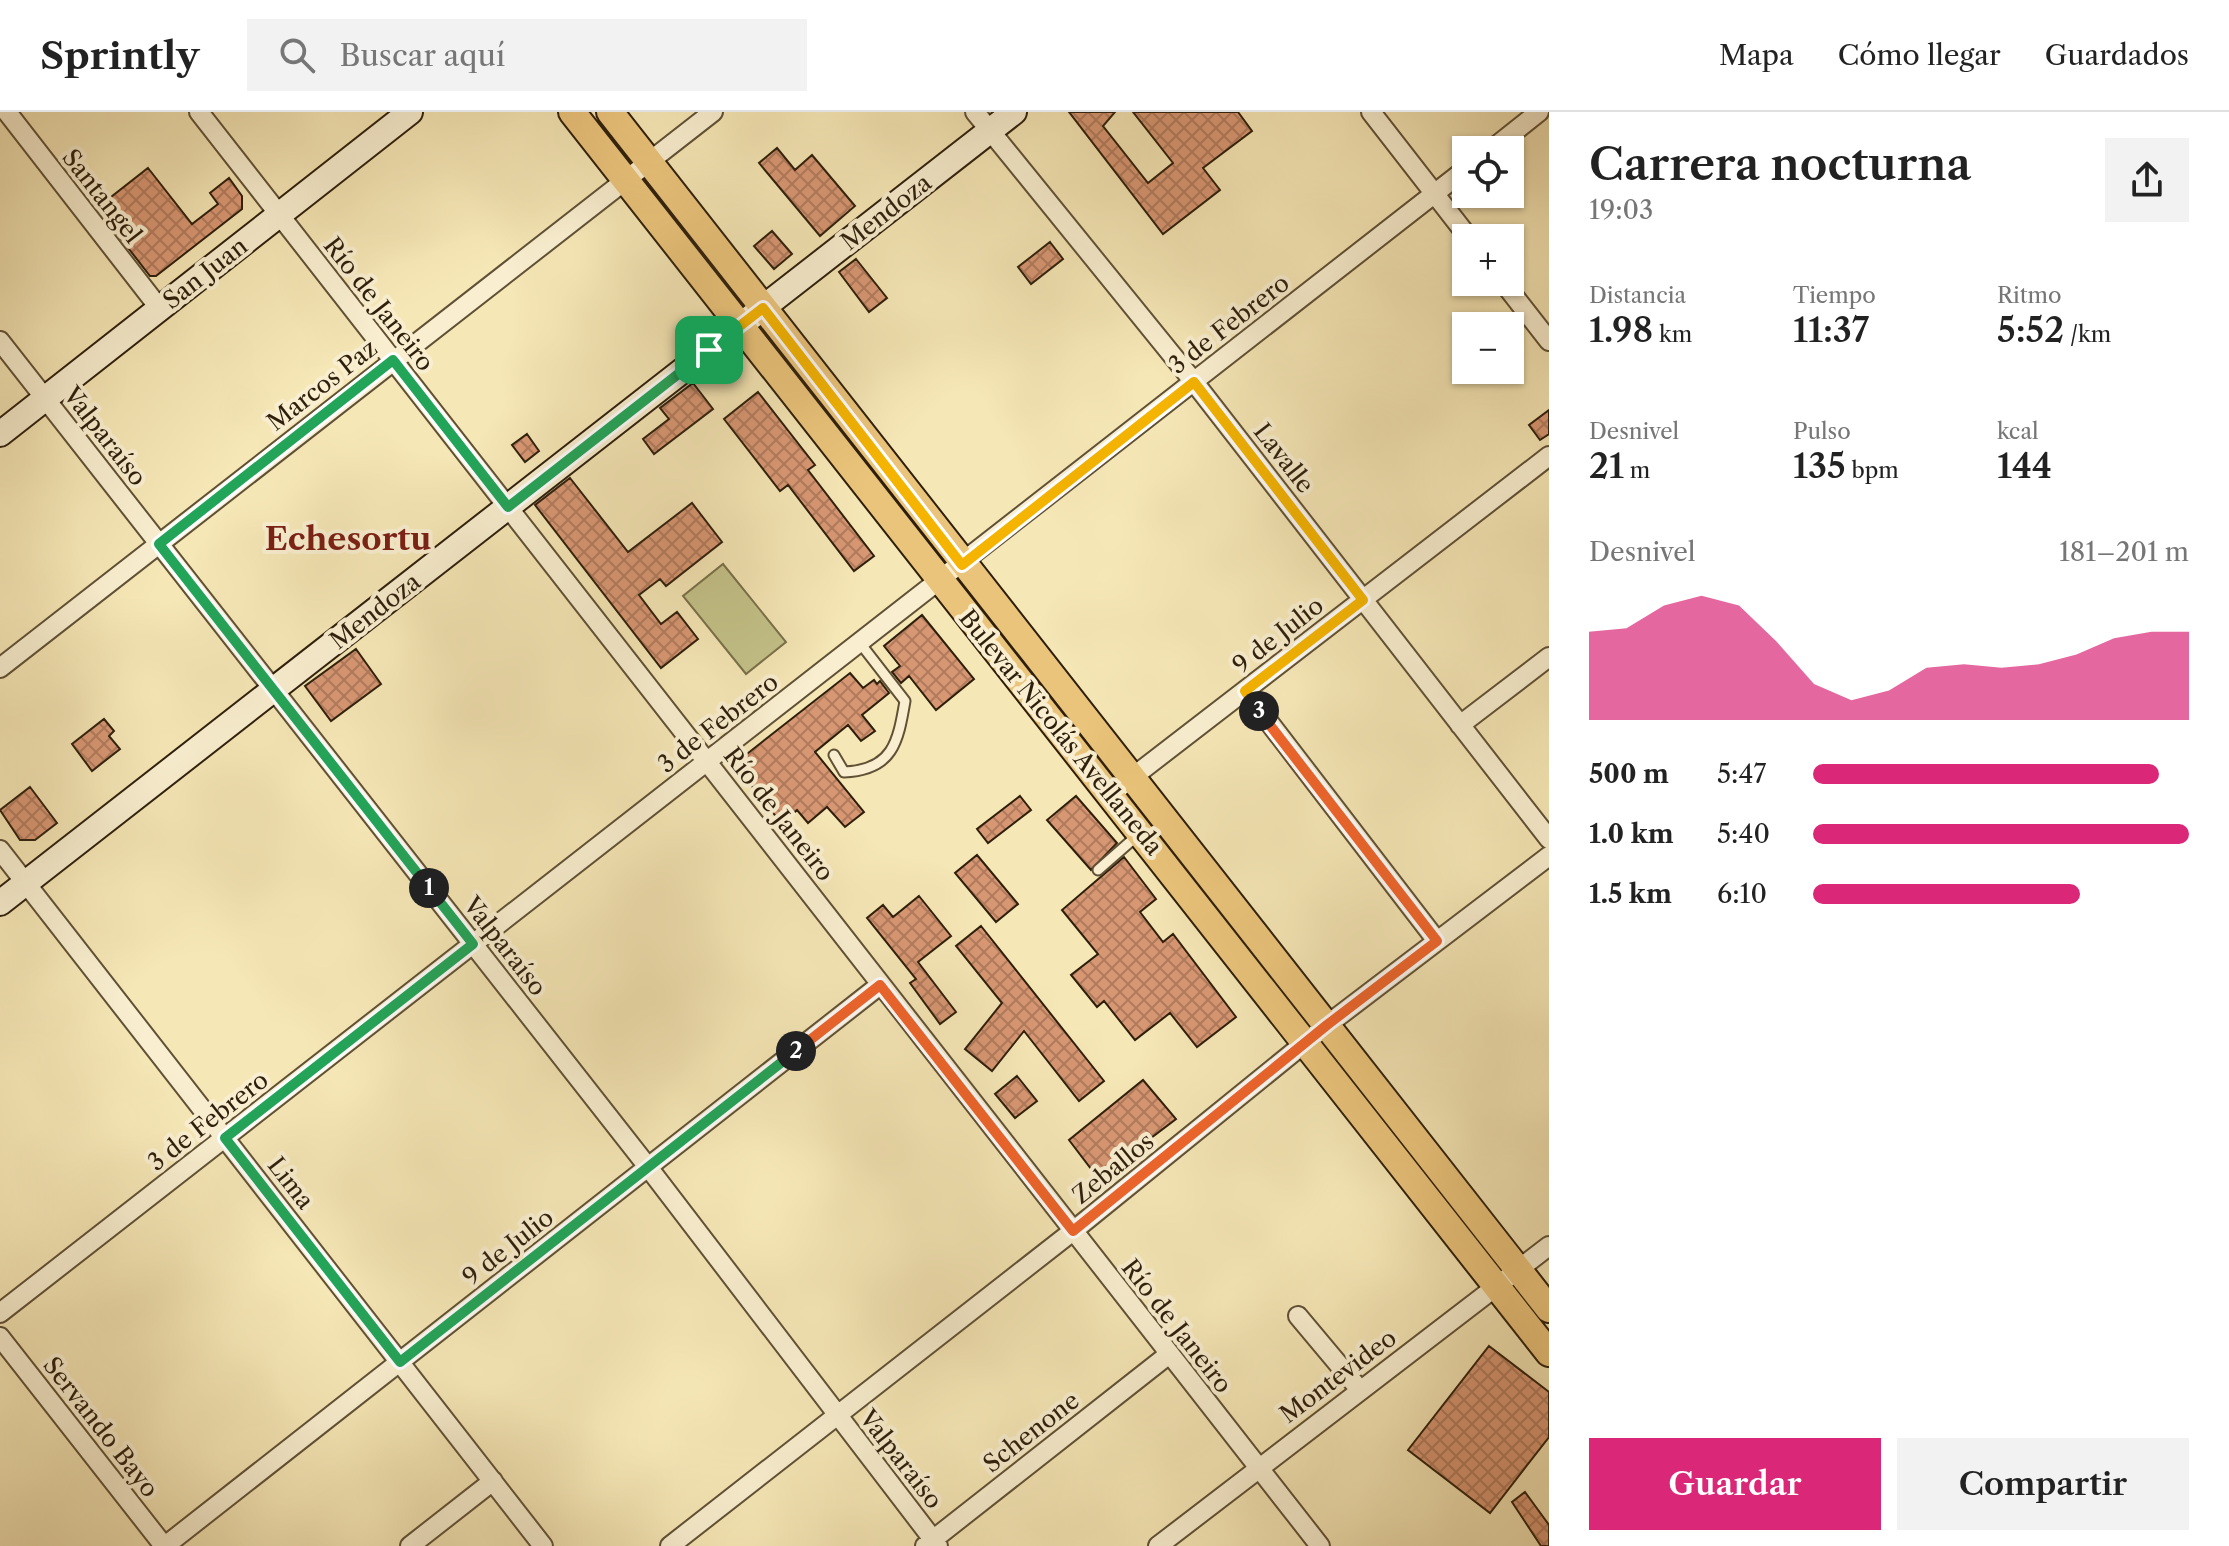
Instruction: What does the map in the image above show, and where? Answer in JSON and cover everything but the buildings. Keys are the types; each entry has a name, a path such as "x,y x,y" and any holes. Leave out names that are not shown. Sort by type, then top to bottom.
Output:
{"main road":[{"name":"Bulevar Nicolás Avellaneda","path":"572,112 742,325 940,582 1112,793 1549,1353"},
{"name":"Bulevar Nicolás Avellaneda","path":"610,112 962,565 1134,777 1549,1309"},
{"name":"Mendoza","path":"0,903 742,325 982,122 1014,112"},
{"name":"San Juan","path":"0,434 279,215 398,116"}],"street":[{"name":"Santangel","path":"7,112 160,309"},
{"name":"Río de Janeiro","path":"199,112 1320,1546"},
{"name":"Marcos Paz","path":"0,668 713,112"},
{"path":"1371,112 1458,224"},
{"path":"1509,136 1539,112"},
{"name":"Lavalle","path":"982,122 1194,382 1549,839"},
{"name":"3 de Febrero","path":"0,1313 1452,180"},
{"path":"1514,296 1549,341"},
{"name":"Valparaíso","path":"0,341 648,1167 932,1544"},
{"name":"9 de Julio","path":"1112,793 1549,456"},
{"path":"1460,725 1549,657"},
{"path":"1245,691 1437,941"},
{"name":"Lima","path":"0,850 543,1546"},
{"name":"Zeballos","path":"670,1546 1073,1231 1327,1025 1549,856"},
{"name":"9 de Julio","path":"164,1546 880,985"},
{"name":"Montevideo","path":"1158,1546 1257,1467 1549,1246"},
{"path":"1298,1316 1360,1390"},
{"name":"Servando Bayo","path":"0,1337 164,1546"},
{"name":"Schenone","path":"932,1544 1168,1355"},
{"path":"410,1546 493,1481"}],"lane":[{"path":"834,755 844,772 867,771 897,745 905,701 860,643"},
{"path":"1098,870 1142,832"}],"shaded area":[{"path":"723,564 786,642 746,674 683,596"}],"district":[{"name":"Echesortu","path":"348,538"}],"route":[{"path":"763,308 962,565 1194,382 1363,600 1245,691 1437,941 1327,1025 1073,1231 880,985 400,1362 225,1138 473,944 159,544 393,360 508,507 709,350 763,308"}]}
